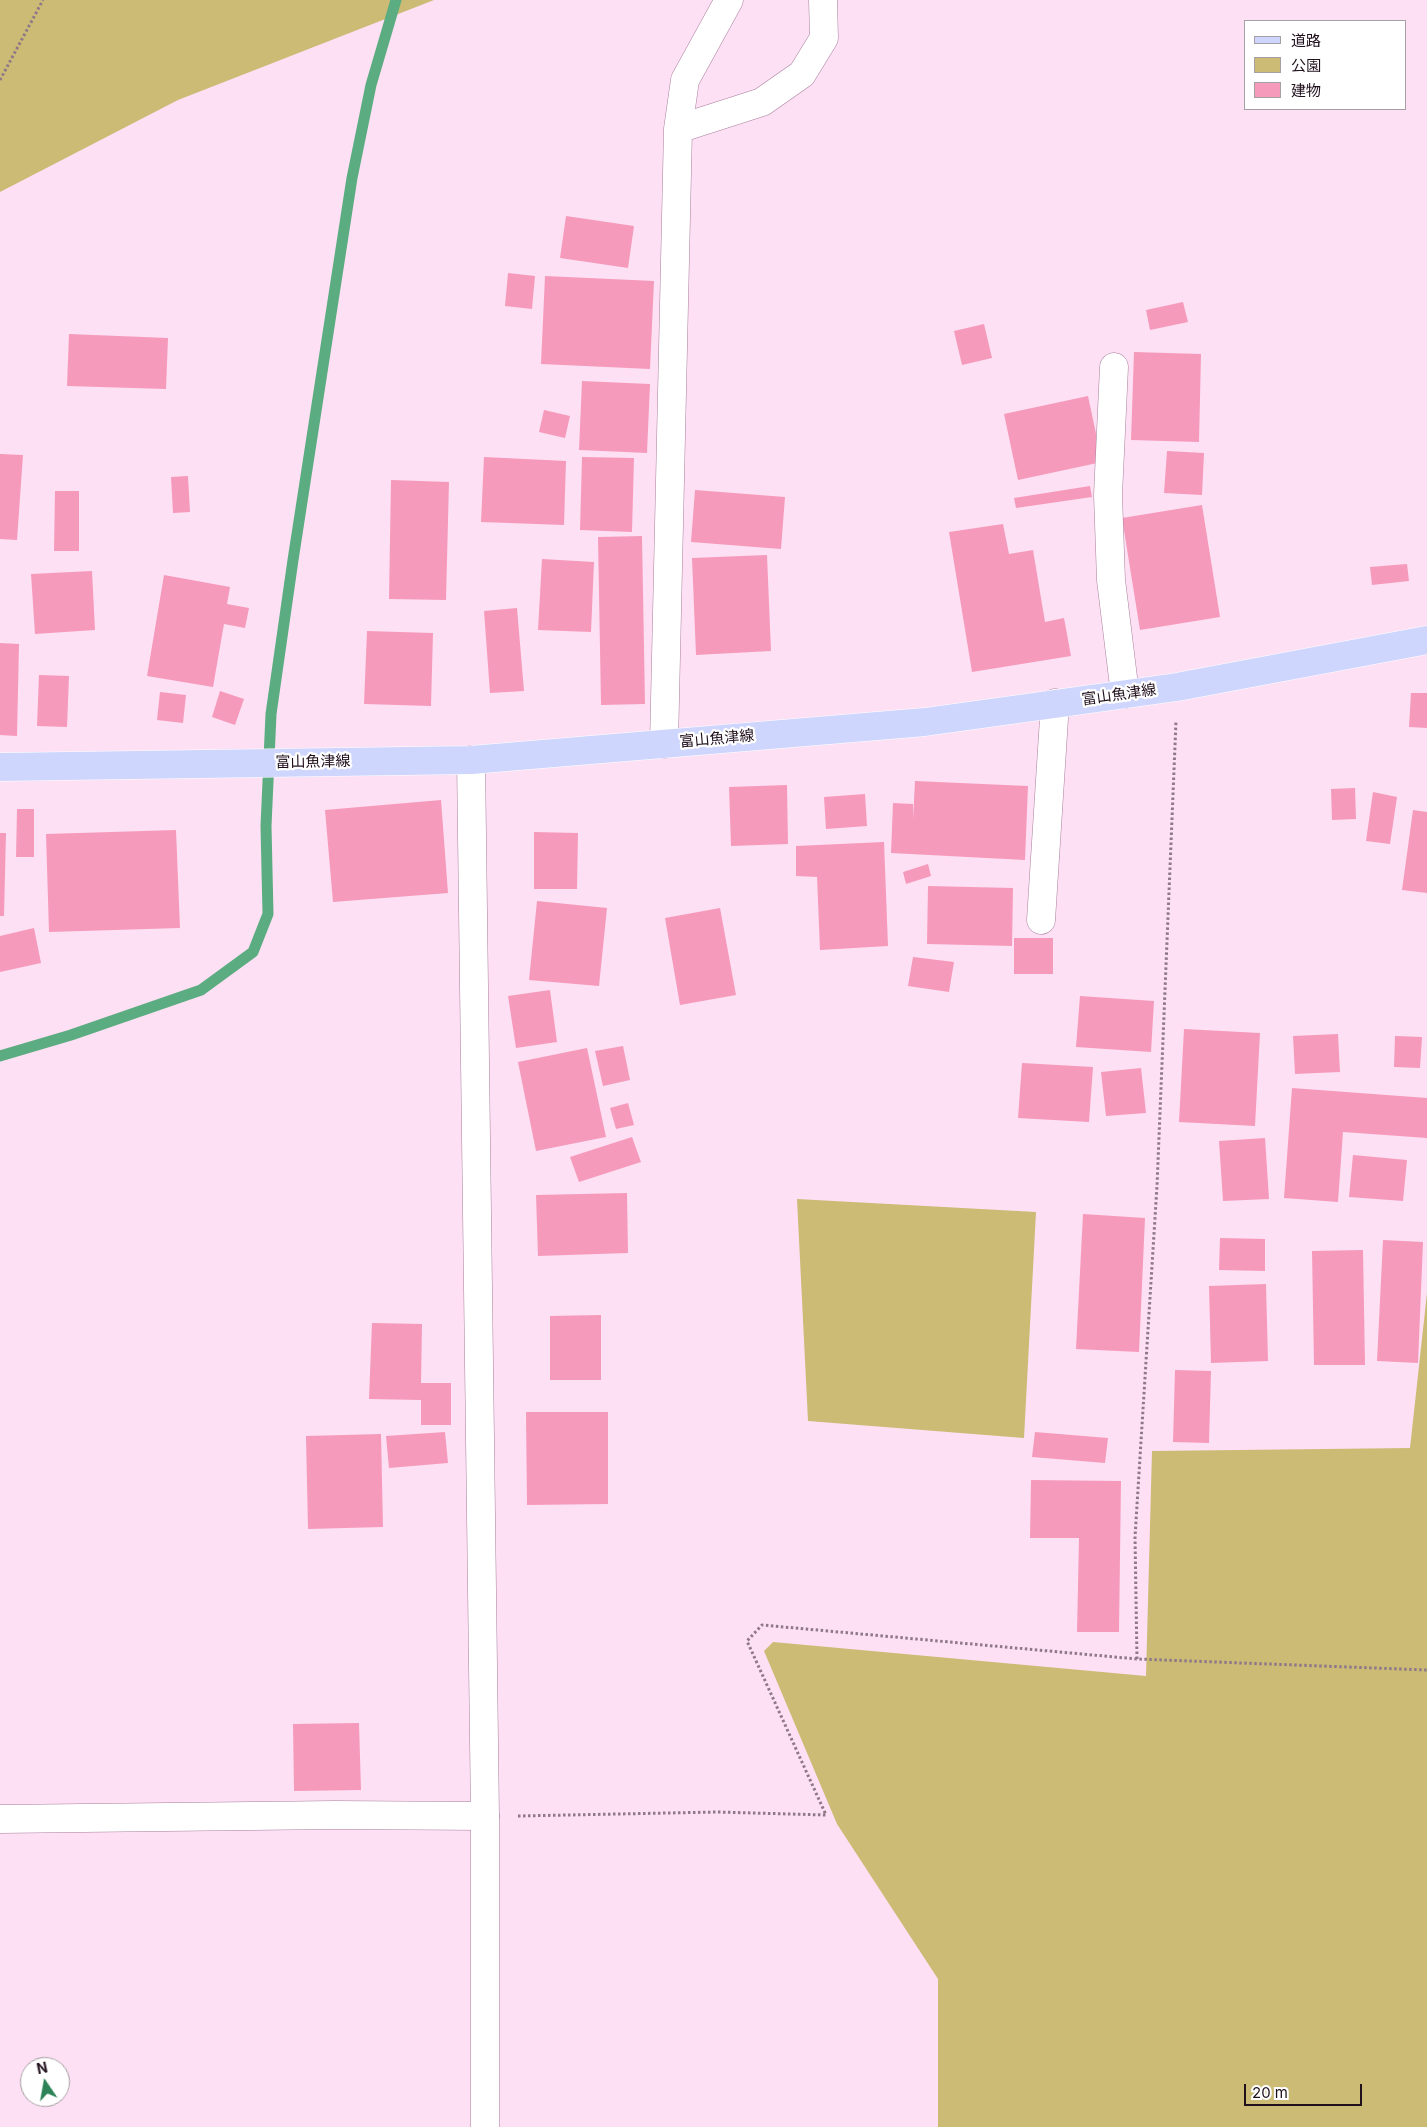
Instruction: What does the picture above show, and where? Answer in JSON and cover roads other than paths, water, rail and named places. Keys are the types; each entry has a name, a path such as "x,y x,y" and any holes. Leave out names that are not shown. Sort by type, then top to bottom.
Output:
{"main road":[{"name":"富山魚津線","path":"0,767 471,760 925,722 1177,687 1427,640"}],"street":[{"path":"664,744 678,129 685,80 729,0"},
{"path":"678,129 762,102 802,74 824,38 823,0"},
{"path":"1114,367 1108,495 1111,580 1125,694"},
{"path":"1041,920 1055,704"},
{"path":"471,760 485,1816 485,2127"},
{"path":"0,1819 335,1815 485,1816"}],"waterway":[{"path":"0,1056 71,1035 201,990 253,952 268,914 266,826 271,714 352,178 371,85 396,0"}]}
